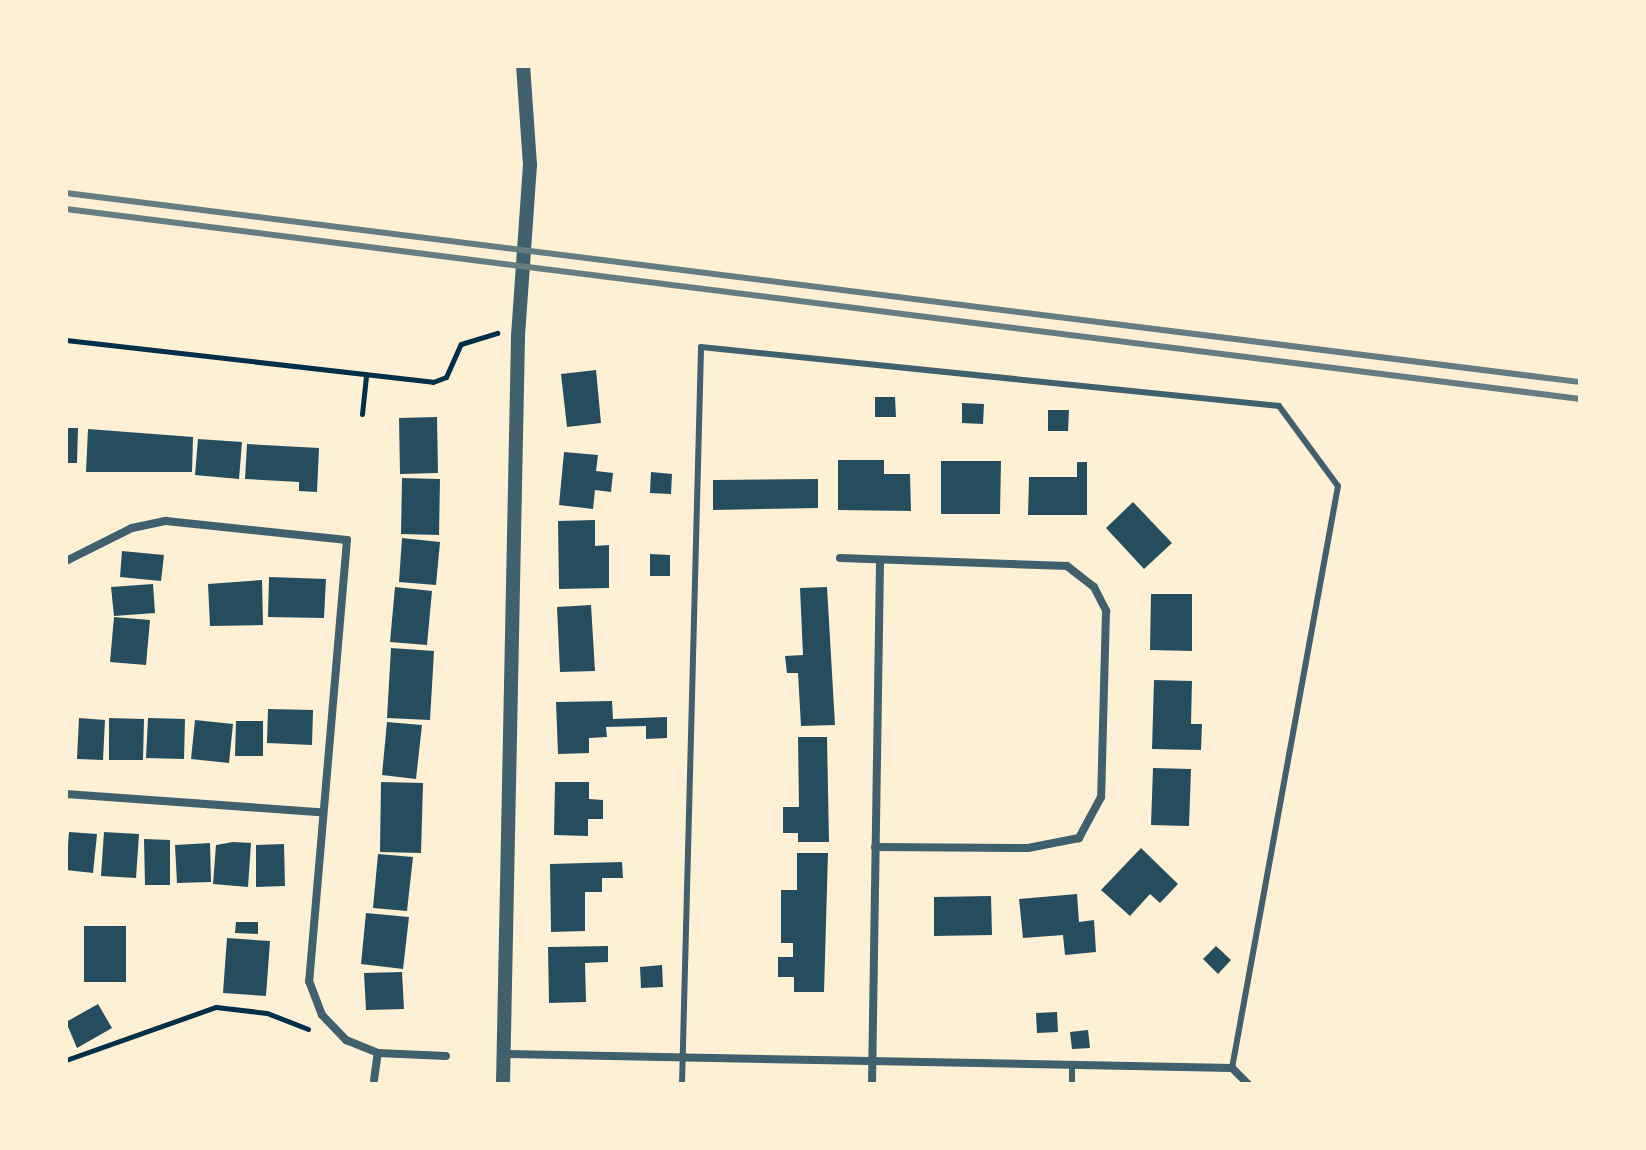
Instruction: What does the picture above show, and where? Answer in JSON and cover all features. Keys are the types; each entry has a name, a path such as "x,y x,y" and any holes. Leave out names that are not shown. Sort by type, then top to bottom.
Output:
{"street":[{"path":"503,1084 518,335 527,196 523,66"},
{"path":"66,561 132,528 166,521 347,540 332,778 320,812 309,981 333,1029 378,1053 446,1056"},
{"path":"840,558 880,562 1067,566 1094,587 1106,611 1101,797 1079,838 1028,848 875,847"},
{"path":"872,1084 880,562"},
{"path":"66,794 320,812"},
{"path":"374,1080 378,1053"},
{"path":"504,1054 873,1064 1232,1068 1248,1084"}],"lane":[{"path":"682,1084 701,347 1279,406 1338,486 1232,1068"},
{"path":"1072,1066 1072,1084"}],"path":[{"path":"66,340 433,382 446,377 461,344 491,332 518,335"},
{"path":"362,414 366,375"},
{"path":"66,1060 216,1007 333,1029"}],"building":[{"path":"596,370 601,423 567,427 561,374"},
{"path":"875,397 895,397 896,417 875,417"},
{"path":"962,403 984,404 983,424 962,423"},
{"path":"1048,410 1069,410 1068,431 1048,431"},
{"path":"437,417 438,473 400,474 399,418"},
{"path":"66,428 78,428 77,463 66,463"},
{"path":"88,429 193,437 192,472 86,472"},
{"path":"198,439 242,442 239,479 195,475"},
{"path":"247,444 319,448 317,492 299,491 299,482 245,479"},
{"path":"564,452 598,455 596,471 613,473 611,492 595,490 593,509 559,505"},
{"path":"838,460 884,460 884,474 910,474 911,511 838,510"},
{"path":"941,461 1001,461 1000,514 941,514"},
{"path":"1077,462 1087,462 1087,515 1028,515 1029,477 1077,477"},
{"path":"651,472 672,474 671,494 650,493"},
{"path":"402,478 440,479 439,535 401,534"},
{"path":"818,479 818,508 713,510 713,480"},
{"path":"1133,502 1172,543 1144,569 1106,528"},
{"path":"595,520 595,546 609,545 609,588 559,589 558,521"},
{"path":"402,538 440,542 436,585 399,582"},
{"path":"122,551 164,555 161,581 120,577"},
{"path":"650,554 670,555 670,576 650,576"},
{"path":"269,577 326,579 324,618 268,617"},
{"path":"262,580 263,625 210,626 208,584"},
{"path":"153,584 155,613 114,616 111,587"},
{"path":"395,587 432,591 427,645 390,642"},
{"path":"827,587 835,725 801,726 798,673 787,673 785,656 803,655 800,588"},
{"path":"1151,594 1192,594 1192,651 1150,650"},
{"path":"591,605 595,671 560,672 557,607"},
{"path":"114,617 150,620 146,665 110,662"},
{"path":"391,648 434,651 430,720 387,718"},
{"path":"1154,680 1192,681 1191,724 1202,724 1201,750 1152,749"},
{"path":"612,701 613,719 667,717 667,738 646,739 646,726 606,727 607,737 589,738 589,753 558,754 556,702"},
{"path":"268,709 313,710 312,745 267,743"},
{"path":"79,718 105,720 103,760 77,759"},
{"path":"109,718 144,719 143,760 109,760"},
{"path":"148,718 185,719 184,759 146,758"},
{"path":"195,720 233,724 229,763 191,759"},
{"path":"236,721 263,721 263,756 235,756"},
{"path":"387,722 422,725 416,779 382,775"},
{"path":"798,737 827,737 829,842 798,842 798,833 783,833 783,807 799,807"},
{"path":"1153,768 1191,769 1189,826 1151,825"},
{"path":"381,782 423,783 421,853 380,852"},
{"path":"555,782 589,782 589,799 603,800 603,819 588,819 588,836 554,835"},
{"path":"69,832 97,834 93,873 66,870"},
{"path":"104,832 139,834 136,878 101,876"},
{"path":"144,839 170,840 170,885 145,885"},
{"path":"210,843 211,882 177,883 175,845"},
{"path":"251,843 248,887 213,884 216,845"},
{"path":"284,844 285,886 256,887 256,845"},
{"path":"1141,848 1178,884 1160,903 1150,894 1130,916 1101,890"},
{"path":"797,853 828,853 824,992 794,992 794,977 778,977 778,957 793,957 793,943 781,943 781,890 797,890"},
{"path":"378,854 413,857 407,911 373,908"},
{"path":"622,862 623,878 602,878 602,892 585,892 585,931 551,932 550,864"},
{"path":"1077,894 1079,922 1094,920 1096,952 1065,955 1063,935 1023,938 1019,899"},
{"path":"991,896 992,935 934,936 934,897"},
{"path":"366,913 409,917 403,969 361,964"},
{"path":"236,922 258,922 258,934 235,933"},
{"path":"84,926 126,926 126,982 84,982"},
{"path":"227,938 270,941 266,996 223,993"},
{"path":"608,946 608,962 585,963 586,1002 549,1003 548,947"},
{"path":"1216,946 1231,960 1218,974 1203,959"},
{"path":"662,965 663,987 641,988 640,967"},
{"path":"402,972 404,1009 366,1010 364,973"},
{"path":"98,1004 112,1028 77,1048 66,1022"},
{"path":"1057,1012 1058,1032 1037,1033 1036,1013"},
{"path":"1088,1030 1090,1048 1072,1049 1070,1032"}],"railway":[{"path":"66,193 1580,382"},
{"path":"66,209 1580,399"}]}
